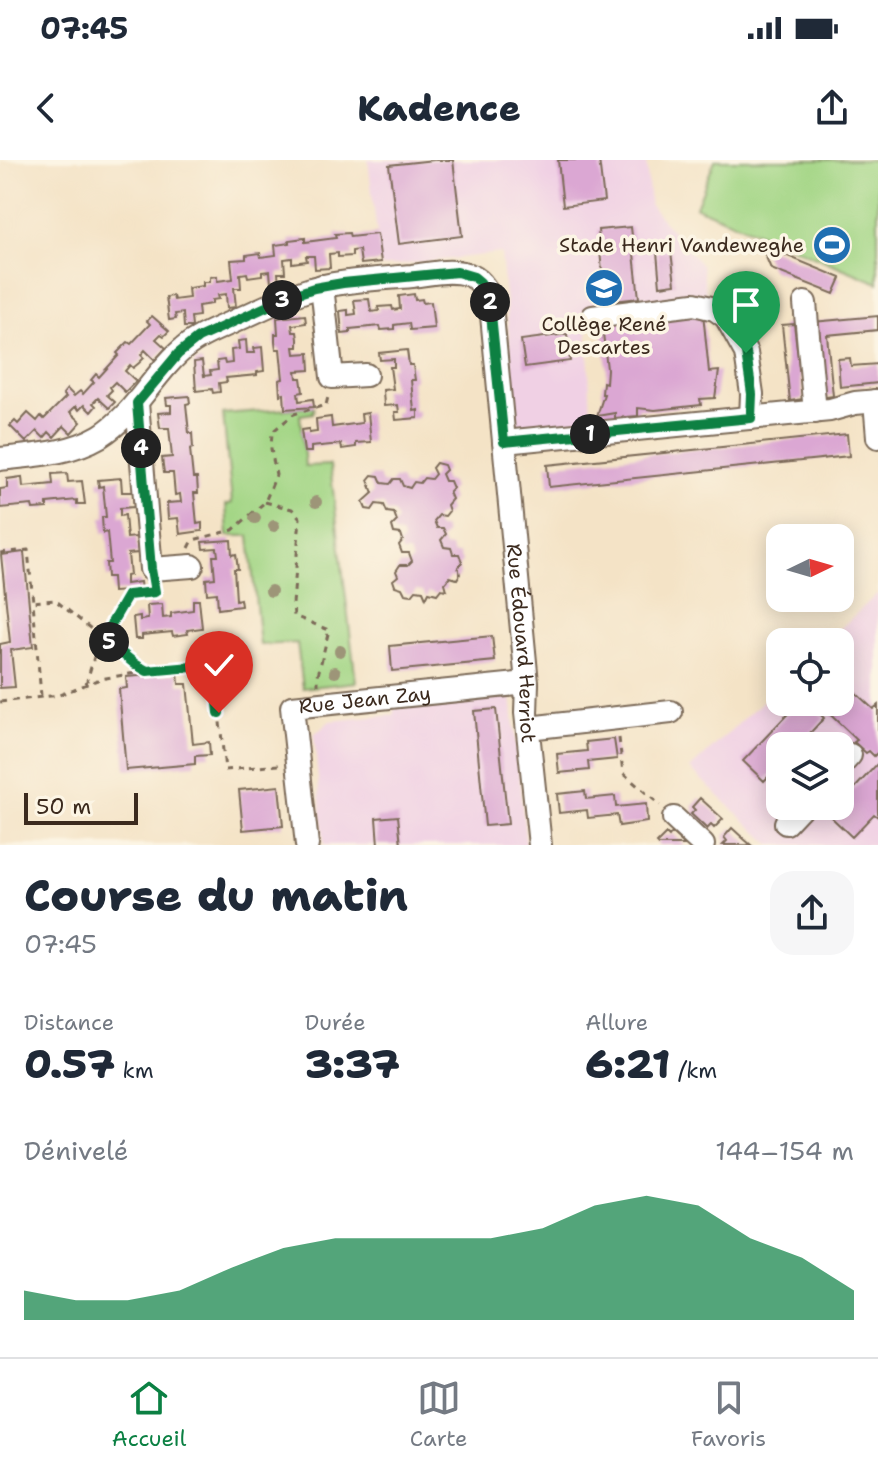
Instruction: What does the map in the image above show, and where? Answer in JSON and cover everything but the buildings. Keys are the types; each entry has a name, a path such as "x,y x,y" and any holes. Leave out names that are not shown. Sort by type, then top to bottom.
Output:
{"street":[{"name":"Rue Édouard Herriot","path":"5,459 78,447 107,431 128,413 178,354 198,338 290,296 322,286 457,272 480,282 489,295 491,305 540,845"},
{"path":"322,286 332,377 366,375"},
{"path":"805,303 815,412"},
{"path":"593,317 694,304 715,309 726,317 746,353 752,394 751,418"},
{"path":"504,442 815,412 876,401 878,437"},
{"path":"137,403 151,569 192,566"},
{"name":"Rue Jean Zay","path":"307,845 292,707 527,683"},
{"path":"528,728 671,712"},
{"path":"674,818 703,845"},
{"path":"786,823 789,820"}],"path":[{"path":"193,540 233,530 265,502 276,475 271,449 272,432 294,414 326,405"},
{"path":"265,502 292,509 300,518 294,616 329,630 318,675 317,705"},
{"path":"0,553 28,550 41,697"},
{"path":"86,684 96,650 128,595 155,592 151,569"},
{"path":"33,602 55,600 147,671"},
{"path":"0,702 59,695 100,679 214,665 225,770 298,763"},
{"path":"215,678 227,676"},
{"path":"219,713 230,712"},
{"path":"616,718 623,773 674,818"}],"shaded area":[{"name":"Collège René Descartes","path":"368,160 646,160 650,205 702,266 708,309 587,321 591,418 518,429 501,253 381,267"},
{"path":"878,593 878,845 771,845 690,769 766,698 766,716 854,716 854,628 841,628"},
{"path":"511,696 526,845 324,845 314,735 330,721 394,715 394,707"}],"green space":[{"name":"Stade Henri Vandeweghe","path":"715,160 878,160 878,283 696,207"},
{"path":"314,407 313,413 300,415 305,466 330,465 356,682 303,688 297,643 260,645 249,536 228,536 226,505 232,503 223,414"}],"place":[{"name":"Stade Henri Vandeweghe","path":"832,245"},
{"name":"Collège René Descartes","path":"604,288"}],"route":[{"path":"219,713 214,665 147,671 103,638 128,595 155,592 137,403 162,371 198,338 314,288 457,272 467,274 480,282 489,295 504,442 751,418 752,394 746,353"}]}
